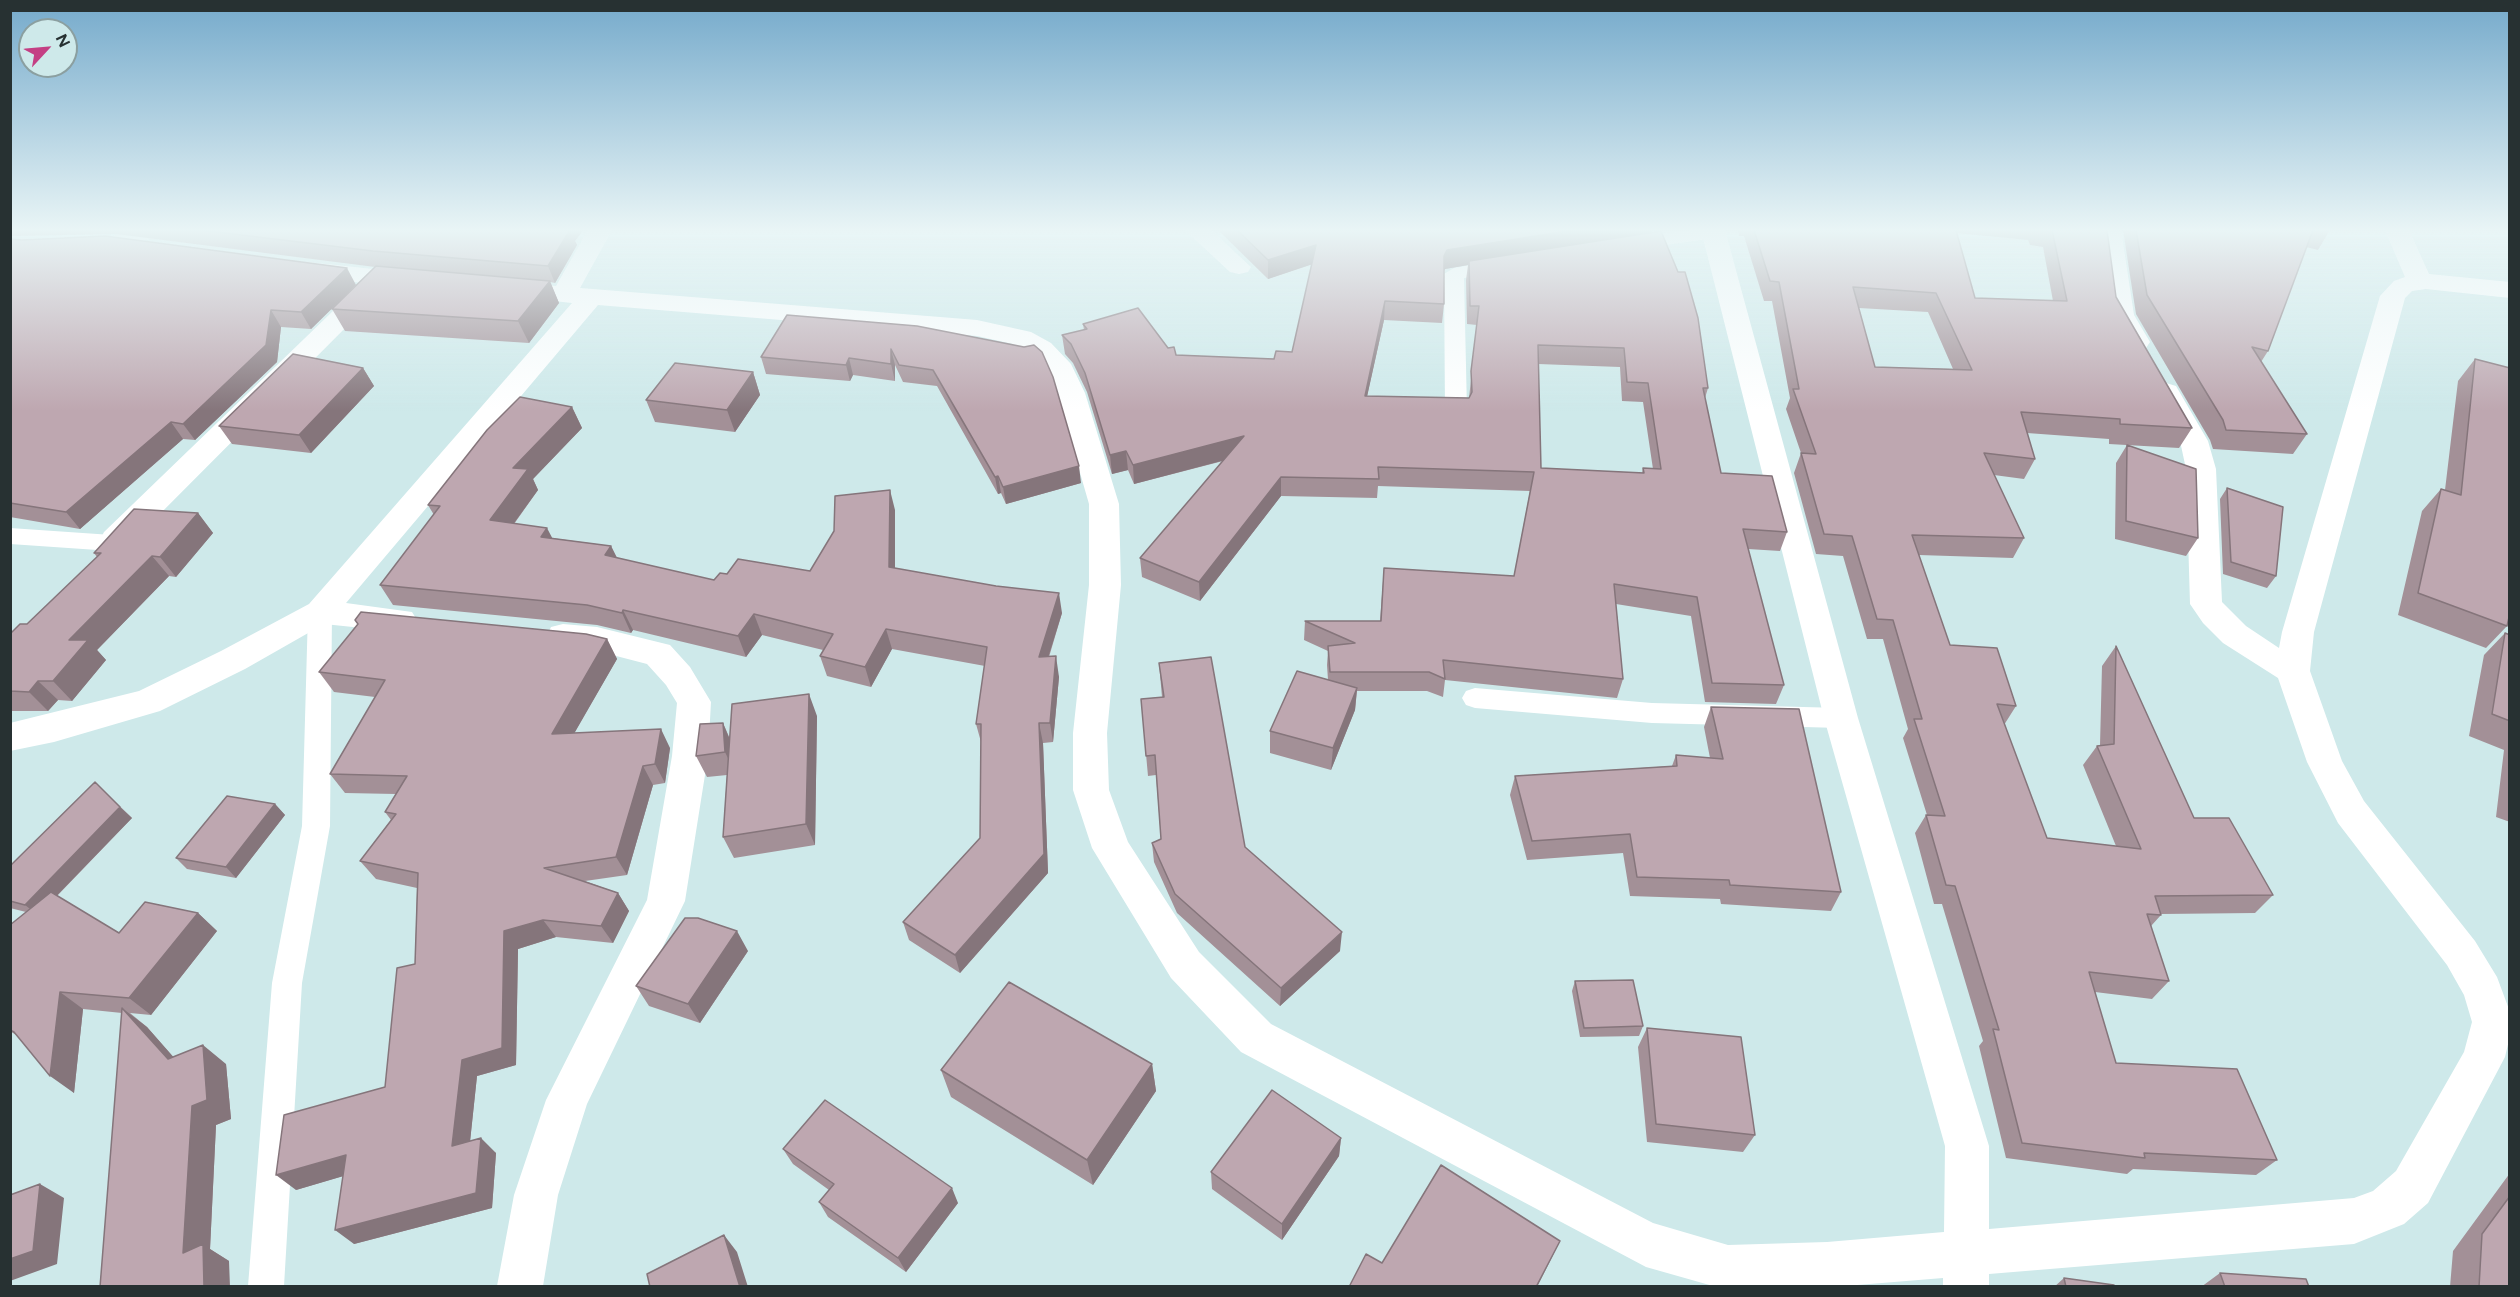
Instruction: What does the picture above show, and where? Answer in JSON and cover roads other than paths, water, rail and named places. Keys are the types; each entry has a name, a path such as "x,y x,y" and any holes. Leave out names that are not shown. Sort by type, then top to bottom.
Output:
{"street":[{"path":"89,565 368,291"},
{"path":"521,291 977,328 1022,338 1041,348 1058,364 1071,393 1104,504 1105,585 1090,733 1091,790 1111,848 1185,966 1256,1038 1646,1244 1728,1277 1827,1265 1967,1269 2354,1221 2388,1208 2412,1187 2484,1057 2492,1022 2483,990 2461,952 2351,812 2325,762 2306,714 2293,671 2298,632 2393,296 2398,291"},
{"path":"10,737 54,728 148,702 233,660 320,612 578,296 580,291"},
{"path":"1730,291 1841,718 1967,1146 1967,1269"},
{"path":"2118,291 2121,315 2194,441 2197,450 2201,469 2206,604 2218,621 2254,650 2293,671"},
{"path":"320,612 435,624"},
{"path":"520,1287 536,1195 567,1100 666,901 690,756 694,702 678,676 658,654 597,639 528,633"}],"lane":[{"path":"1454,291 1456,411"},
{"path":"10,536 112,543"},
{"path":"266,1287 287,983 316,826 320,612"},
{"path":"1474,699 1652,713 1841,718"}]}
